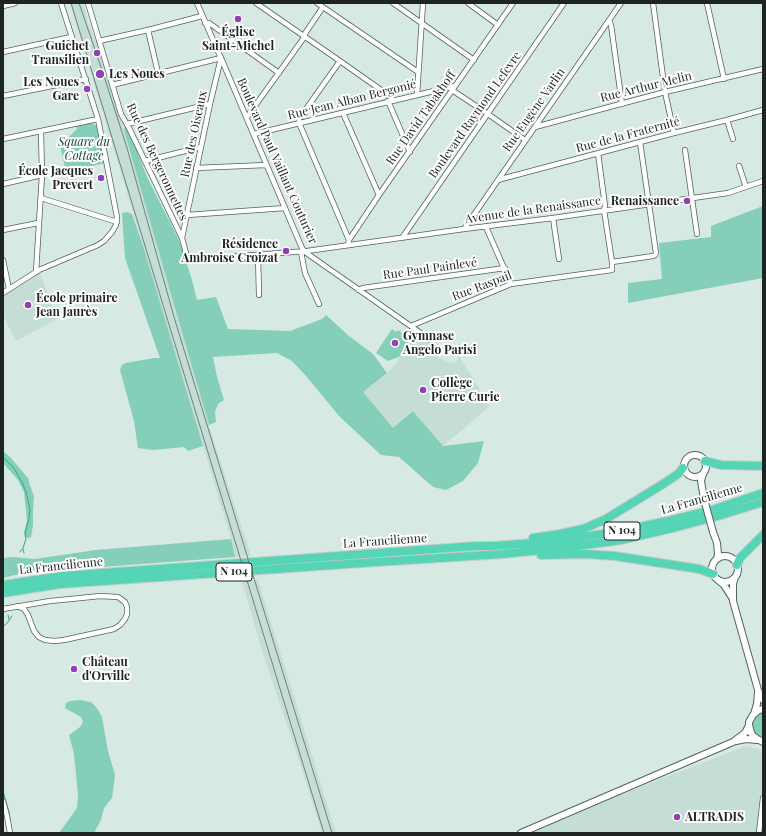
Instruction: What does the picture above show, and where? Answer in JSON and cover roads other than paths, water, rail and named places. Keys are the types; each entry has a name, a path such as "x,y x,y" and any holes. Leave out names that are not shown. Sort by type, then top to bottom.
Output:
{"highway":[{"path":"705,462 721,465 763,466"},
{"path":"476,546 487,543 536,538 583,529 606,519 629,506 678,474 683,468"},
{"name":"La Francilienne","path":"3,585 62,576 547,542 616,532 668,521 712,510 763,493"},
{"name":"La Francilienne","path":"3,593 60,584 503,554 570,547 621,540 718,516 763,502"},
{"path":"737,565 740,558 763,535"},
{"path":"503,554 506,556 603,555 694,568 706,571 716,578"}],"street":[{"path":"3,6 15,3"},
{"path":"3,293 36,272 98,245 112,232 117,222 98,119 60,3"},
{"path":"88,4 94,3"},
{"name":"Boulevard Paul Vaillant Couturier","path":"197,3 247,117 303,252 432,341"},
{"path":"256,3 390,97 410,152"},
{"path":"317,3 418,72"},
{"path":"393,3 474,60"},
{"path":"416,95 423,3"},
{"path":"468,3 498,25"},
{"name":"Rue David Tabakhoff","path":"348,246 349,240 379,195 513,3"},
{"name":"Boulevard Raymond Lefevre","path":"402,238 564,3"},
{"name":"Rue Eugène Varlin","path":"464,229 620,3"},
{"path":"653,3 665,92 674,133"},
{"path":"708,3 724,78"},
{"name":"Rue des Bergeronnettes","path":"88,4 121,114 182,238 189,260"},
{"path":"247,117 303,39 323,7"},
{"path":"99,41 202,16"},
{"path":"609,20 611,25 622,104"},
{"path":"205,23 209,23 279,73"},
{"path":"148,30 158,73"},
{"path":"3,52 71,37"},
{"path":"112,85 221,58"},
{"name":"Rue des Oiseaux","path":"182,238 221,58"},
{"path":"340,61 299,119 299,123 349,240"},
{"name":"Rue Arthur Melin","path":"535,127 665,92 763,69"},
{"path":"3,96 86,79"},
{"path":"454,88 525,140"},
{"name":"Rue Jean Alban Bergonié","path":"254,134 416,95 454,88"},
{"path":"127,124 210,104"},
{"name":"Rue de la Fraternité","path":"498,180 763,110"},
{"path":"343,113 379,195"},
{"path":"3,139 98,119"},
{"path":"727,120 733,140"},
{"path":"36,272 42,175 41,131"},
{"path":"598,153 605,206 604,210 612,262 655,255 655,244 640,142"},
{"path":"145,161 201,147"},
{"path":"685,150 696,234"},
{"path":"196,168 266,165"},
{"path":"739,166 746,187"},
{"path":"3,184 42,175"},
{"name":"Avenue de la Renaissance","path":"189,260 303,252 553,218 728,193 763,181"},
{"path":"41,198 117,222"},
{"path":"187,215 285,208"},
{"path":"553,218 559,259"},
{"path":"3,230 38,223"},
{"path":"486,227 511,284"},
{"path":"303,252 305,273 319,304"},
{"path":"258,255 259,295"},
{"path":"3,260 10,289"},
{"name":"Rue Raspail","path":"411,326 511,284 612,270 612,262"},
{"name":"Rue Paul Painlevé","path":"358,290 363,288 504,268"},
{"path":"704,499 701,481 702,474 705,469 705,462 700,456 693,454 684,461 683,468 687,474 694,477 699,484 718,545 724,556"},
{"path":"694,477 702,474"},
{"path":"714,532 717,543 717,559"},
{"path":"733,601 733,584 737,565 732,559 724,556 720,557 714,562 712,570 716,578 724,585 733,601 758,690 763,700"},
{"path":"716,578 723,582 728,582 735,577"},
{"path":"3,609 17,606 100,596 118,597 125,602 127,614 120,625 114,629 55,641 45,640 38,637 24,609 17,606"},
{"path":"754,714 757,704 758,690"},
{"path":"733,742 745,733 754,714 758,710 763,709"},
{"path":"749,725 749,729 753,736 761,741 763,748"},
{"path":"521,833 733,742 747,739 761,741"},
{"path":"759,833 763,798"},
{"path":"3,802 10,833"}],"waterway":[{"path":"3,457 13,467 22,482 30,509 25,534 26,539 20,552"},
{"path":"23,549 24,553"},
{"path":"8,615 9,619"},
{"path":"3,627 12,616"},
{"path":"3,791 9,812 12,833"}],"railway":[{"path":"71,3 324,833"},
{"path":"79,3 127,148 174,317 332,833"}],"place":[{"name":"Église Saint-Michel","path":"238,19"},
{"name":"Guichet Transilien","path":"97,53"},
{"name":"Les Noues","path":"100,74"},
{"name":"Les Noues Gare","path":"87,89"},
{"name":"École Jacques Prevert","path":"101,178"},
{"name":"Renaissance","path":"687,201"},
{"name":"Résidence Ambroise Croizat","path":"286,251"},
{"name":"École primaire Jean Jaurès","path":"28,305"},
{"name":"Gymnase Angelo Parisi","path":"395,343"},
{"name":"Collège Pierre Curie","path":"423,390"},
{"name":"Château d'Orville","path":"74,669"},
{"name":"ALTRADIS","path":"677,817"}],"park label":[{"name":"Square du Cottage","path":"84,149"}]}
